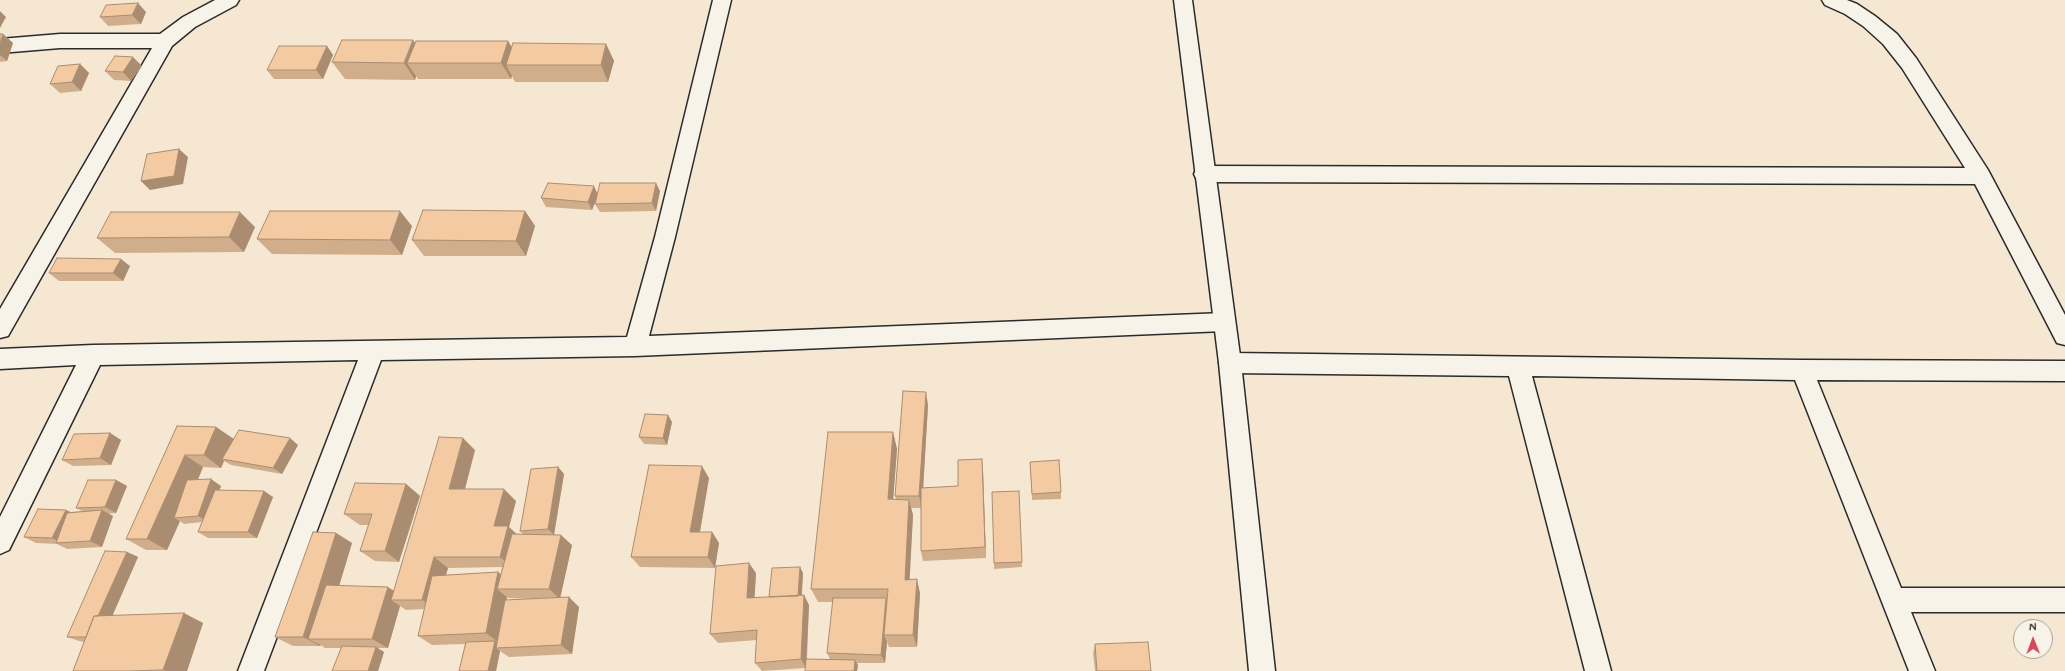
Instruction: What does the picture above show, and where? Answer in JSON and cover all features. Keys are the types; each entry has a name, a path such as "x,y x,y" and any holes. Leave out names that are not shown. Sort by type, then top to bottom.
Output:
{"street":[{"path":"0,329 165,41 173,33 189,22 230,0"},
{"path":"635,346 667,230 722,0"},
{"path":"1183,0 1204,174 1230,363 1262,671"},
{"path":"1831,0 1851,9 1890,39 1909,62 1981,176 2065,336"},
{"path":"0,46 60,41 165,41"},
{"path":"1204,174 1981,176"},
{"path":"0,359 635,346 1224,322"},
{"path":"251,671 373,351"},
{"path":"0,542 93,356"},
{"path":"1230,363 1802,370 2065,371"},
{"path":"1518,366 1598,671"},
{"path":"1802,370 1922,671"},
{"path":"1893,600 2065,600"}],"building":[{"path":"138,3 132,15 100,17 106,5"},
{"path":"0,34 3,34 0,44"},
{"path":"342,40 413,40 404,63 332,62"},
{"path":"416,41 508,41 501,63 407,63"},
{"path":"513,43 606,44 601,65 506,65"},
{"path":"279,46 327,46 316,70 267,70"},
{"path":"115,56 133,57 123,72 105,71"},
{"path":"80,64 72,82 50,84 58,66"},
{"path":"179,149 174,176 141,181 147,154"},
{"path":"548,183 594,186 588,202 541,198"},
{"path":"600,183 656,183 652,203 595,204"},
{"path":"423,210 525,211 516,241 412,240"},
{"path":"270,211 400,211 390,240 257,239"},
{"path":"111,212 240,212 229,237 97,238"},
{"path":"57,258 121,259 113,273 49,273"},
{"path":"903,391 926,392 919,496 895,496"},
{"path":"645,414 668,415 663,438 639,437"},
{"path":"177,426 216,427 204,455 185,455 147,539 126,539"},
{"path":"239,430 290,438 273,468 222,459"},
{"path":"828,432 893,432 888,499 909,500 905,580 917,579 913,635 884,635 888,589 811,589"},
{"path":"110,433 100,458 62,460 74,434"},
{"path":"439,437 463,438 449,489 504,489 494,526 508,526 500,557 434,557 422,600 391,600"},
{"path":"982,459 985,547 921,551 921,488 958,486 958,460"},
{"path":"1059,460 1061,492 1032,494 1030,462"},
{"path":"649,465 702,466 690,532 712,532 708,557 631,557"},
{"path":"558,467 548,529 520,531 531,469"},
{"path":"211,479 198,516 174,518 187,480"},
{"path":"88,480 116,480 105,507 76,508"},
{"path":"355,483 406,484 385,551 360,551 372,514 344,514"},
{"path":"215,490 264,491 248,532 198,532"},
{"path":"1019,491 1022,562 994,563 992,492"},
{"path":"38,509 66,510 52,538 24,537"},
{"path":"102,510 90,541 56,543 67,513"},
{"path":"313,532 336,533 303,637 275,637"},
{"path":"512,534 561,535 549,589 497,589"},
{"path":"105,551 127,552 98,616 94,616 86,637 67,637"},
{"path":"749,563 747,598 804,595 801,659 755,663 757,630 710,634 716,566"},
{"path":"800,567 798,596 769,597 772,568"},
{"path":"498,572 486,633 418,636 432,576"},
{"path":"326,585 388,587 372,639 308,639"},
{"path":"569,597 561,645 496,648 505,600"},
{"path":"833,598 886,598 881,655 827,653"},
{"path":"184,613 163,670 73,671 94,616"},
{"path":"495,641 488,671 459,671 466,642"},
{"path":"1148,642 1151,671 1097,671 1095,644"},
{"path":"342,646 376,647 368,671 332,671"},
{"path":"806,659 855,660 854,671 805,671"}]}
